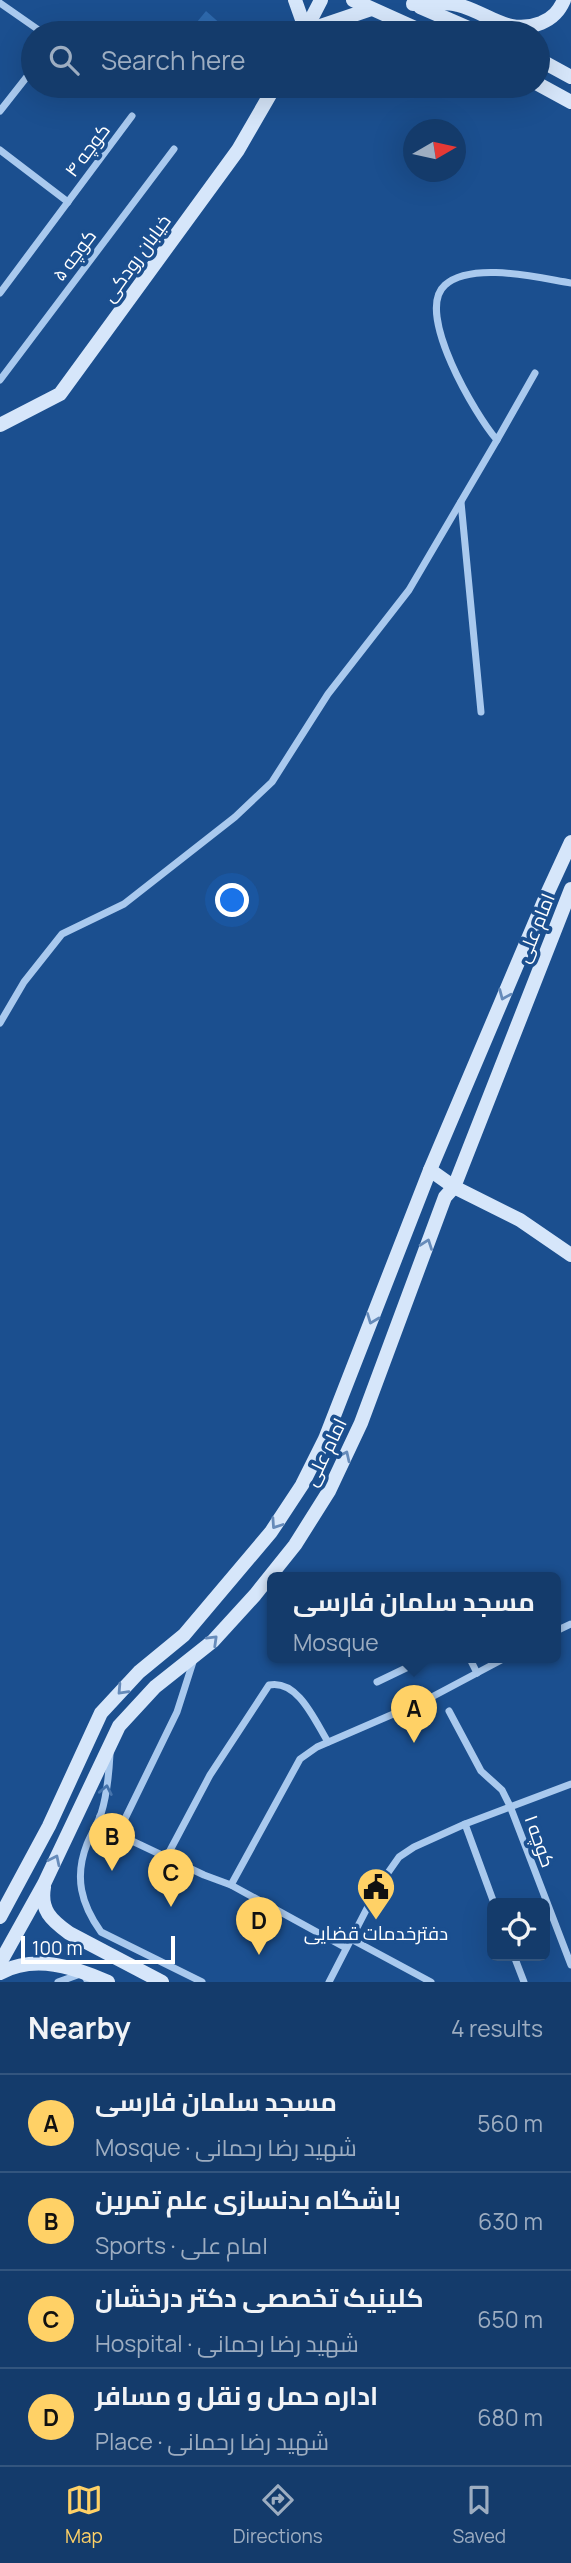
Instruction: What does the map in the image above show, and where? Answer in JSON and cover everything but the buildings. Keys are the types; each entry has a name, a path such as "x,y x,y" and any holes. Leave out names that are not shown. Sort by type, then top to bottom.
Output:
{"main road":[{"path":"295,0 302,21"},
{"path":"310,21 321,0"},
{"path":"353,0 398,21"},
{"path":"545,21 558,12 564,0"},
{"path":"409,2 457,4 496,21"},
{"path":"409,2 453,21"},
{"path":"337,21 371,9"},
{"path":"550,66 571,77"},
{"path":"550,91 571,102"},
{"name":"خیابان رودکی","path":"0,425 61,394 238,150 268,98"},
{"name":"امام علی","path":"0,1917 49,1826 100,1713 139,1671 184,1635 271,1532 302,1485 325,1439 430,1170 570,846"},
{"name":"امام علی","path":"274,1572 295,1545 329,1491 361,1423 445,1197 454,1187 571,889"},
{"path":"430,1170 454,1187 520,1220 571,1255"},
{"name":"امام علی","path":"0,1964 44,1884 119,1726 155,1687 194,1657 267,1581"},
{"path":"100,1713 119,1726"},
{"path":"44,1884 41,1900 56,1924 162,1982"},
{"path":"0,1973 11,1967 34,1963 56,1964 85,1978 108,1982"}],"street":[{"path":"0,3 26,21"},
{"path":"0,111 21,84"},
{"name":"کوچه ۴","path":"0,293 132,116"},
{"name":"کوچه ۵","path":"0,380 174,149"},
{"path":"0,150 68,202"},
{"path":"497,440 460,383 448,354 436,316 438,298 444,285 460,277 499,272 571,283"},
{"path":"0,1023 24,982 62,934 124,904 235,817 272,782 328,694 409,590 535,373"},
{"path":"461,501 481,712"},
{"path":"119,1831 177,1712 194,1657"},
{"path":"377,1682 417,1663"},
{"path":"472,1663 477,1673"},
{"path":"231,1885 300,1759 328,1742 428,1699 496,1663"},
{"path":"166,1858 210,1775 269,1685 277,1683 292,1689 328,1742"},
{"name":"کوچه ۱","path":"449,1711 481,1771 502,1790 571,1965"},
{"path":"110,1746 107,1789 100,1816 81,1860 82,1899 101,1932 202,1982"},
{"path":"329,1982 378,1887 399,1857 414,1847 465,1824 571,1784"},
{"path":"100,1816 130,1840 231,1885 346,1948"},
{"path":"465,1824 492,1898"},
{"path":"550,1928 555,1927"},
{"path":"351,1939 431,1982"},
{"path":"516,1961 524,1982"},
{"path":"58,1982 85,1978"}],"shaded area":[{"path":"206,11 217,21 198,21"}],"place":[{"name":"مسجد سلمان فارسی","path":"414,1743"},
{"name":"باشگاه بدنسازی علم تمرین","path":"112,1871"},
{"name":"کلینیک تخصصی دکتر درخشان","path":"171,1907"},
{"name":"دفترخدمات قضایی","path":"376,1921"},
{"name":"اداره حمل و نقل و مسافر","path":"259,1955"}]}
